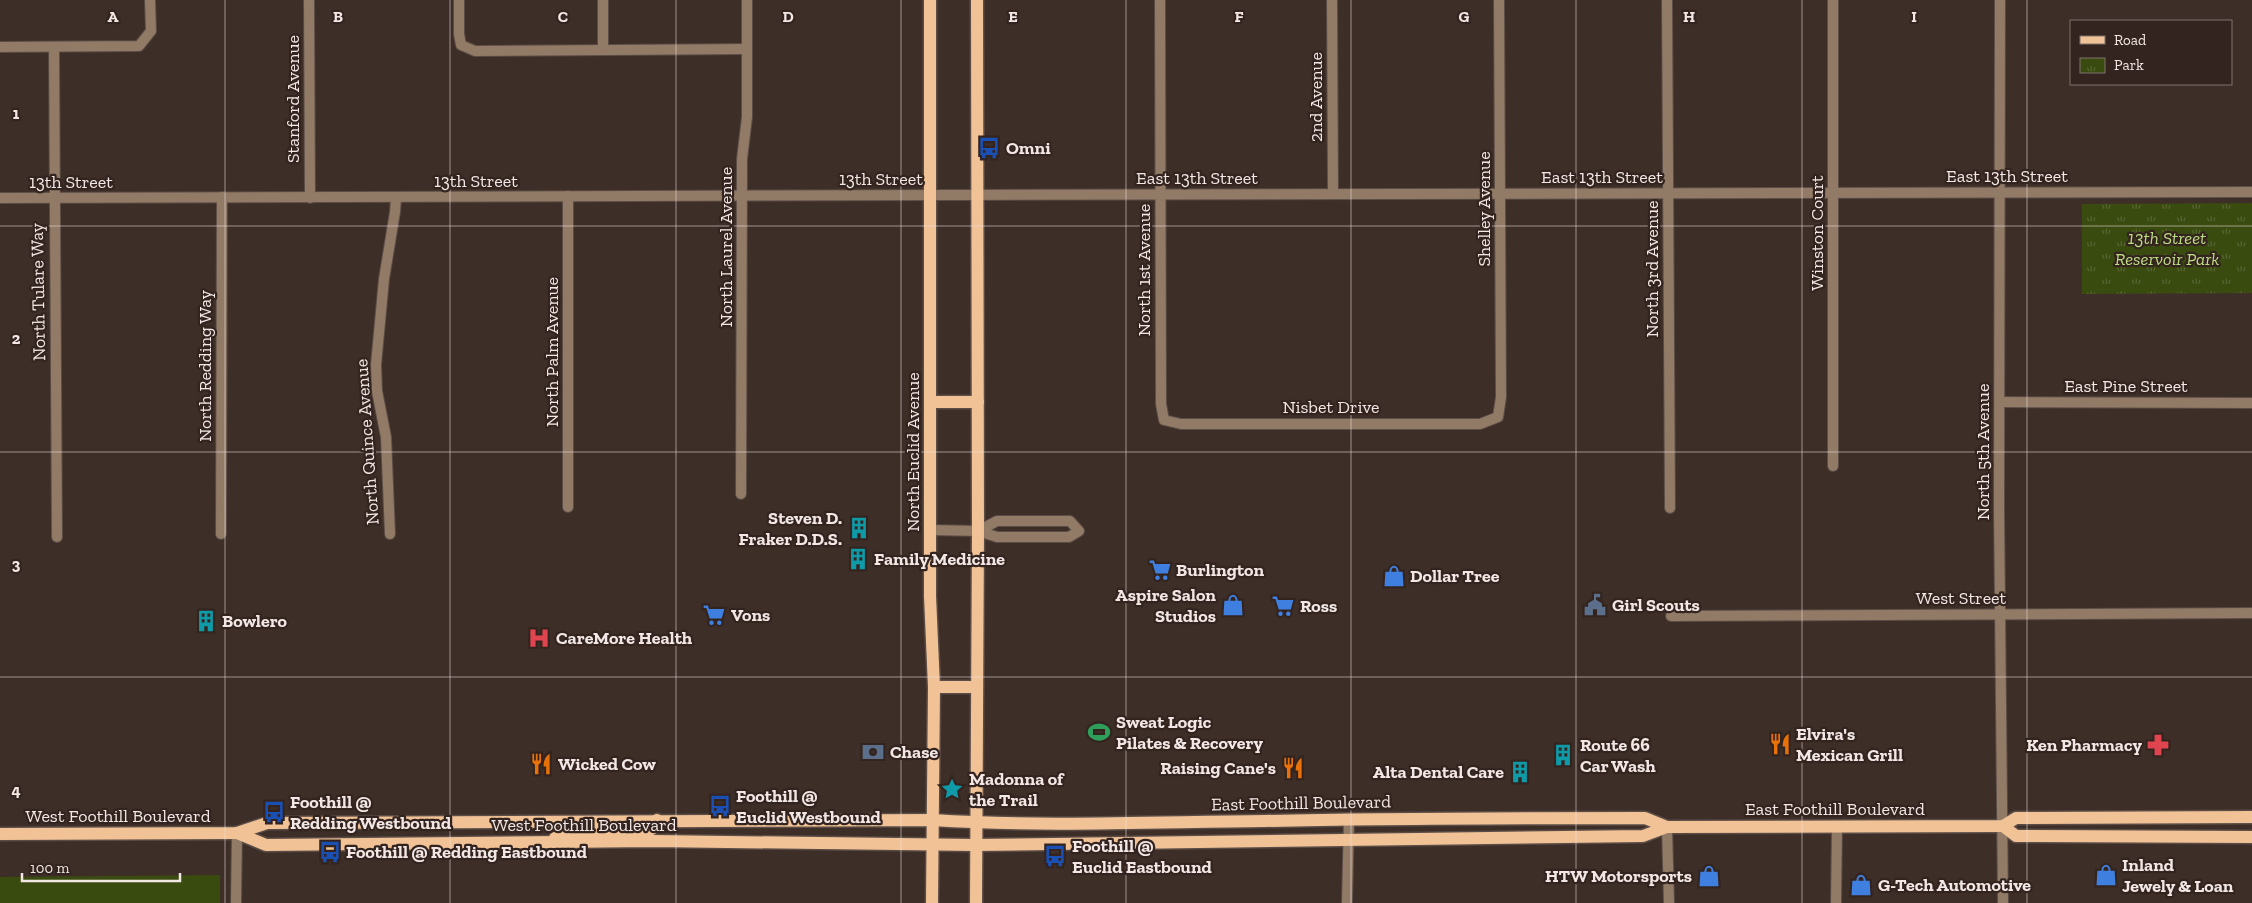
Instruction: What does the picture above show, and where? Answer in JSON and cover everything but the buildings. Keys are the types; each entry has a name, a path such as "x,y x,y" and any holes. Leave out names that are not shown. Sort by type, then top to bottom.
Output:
{"main road":[{"name":"North Euclid Avenue","path":"930,0 931,530 934,687 932,903"},
{"path":"976,903 978,531 977,0"},
{"path":"931,402 978,402"},
{"path":"934,687 976,687"},
{"name":"East Foothill Boulevard","path":"933,843 975,845 1643,836 1667,827 2003,826 2016,818 2252,817"},
{"name":"East Foothill Boulevard","path":"933,820 975,823 1082,824 1349,819 1645,818 1667,827"},
{"path":"548,842 560,834 574,832 648,831 654,828 657,820"},
{"name":"West Foothill Boulevard","path":"0,834 237,833 267,823 933,820"},
{"name":"East Foothill Boulevard","path":"2003,826 2016,836 2252,837"},
{"name":"West Foothill Boulevard","path":"237,833 266,845 548,842 933,843"}],"street":[{"path":"0,47 139,46 151,31 150,0"},
{"name":"Stanford Avenue","path":"309,0 310,198"},
{"path":"459,0 459,34 462,45 474,51 747,49"},
{"path":"603,0 603,49"},
{"name":"North Laurel Avenue","path":"741,494 742,158 747,117 747,0"},
{"name":"North 1st Avenue","path":"1160,0 1160,404 1164,420"},
{"name":"2nd Avenue","path":"1332,0 1332,194"},
{"name":"Shelley Avenue","path":"1498,417 1501,397 1499,0"},
{"name":"North 3rd Avenue","path":"1667,0 1670,508"},
{"name":"Winston Court","path":"1833,0 1833,466"},
{"name":"North 5th Avenue","path":"2000,0 2002,903"},
{"name":"North Tulare Way","path":"54,47 57,538"},
{"name":"East 13th Street","path":"953,195 2252,192"},
{"name":"13th Street","path":"0,198 953,195"},
{"name":"North Palm Avenue","path":"568,196 568,507"},
{"name":"North Redding Way","path":"221,534 222,198"},
{"name":"North Quince Avenue","path":"390,534 386,437 377,391 376,365 384,279 396,198"},
{"name":"East Pine Street","path":"2000,402 2252,403"},
{"name":"Nisbet Drive","path":"1164,420 1181,424 1480,424 1498,417"},
{"path":"931,530 978,531 997,538 1069,537 1079,531 1070,521 997,521 978,531"},
{"name":"West Street","path":"1671,616 2252,613"},
{"path":"1347,903 1349,819"},
{"path":"1667,827 1669,903"},
{"path":"1836,903 1837,827"},
{"path":"236,903 237,833"}],"green space":[{"name":"13th Street Reservoir Park","path":"2252,203 2252,293 2082,294 2082,204"},
{"path":"220,875 220,903 0,903 0,877"}],"place":[{"name":"Omni","path":"989,148"},
{"name":"Steven D. Fraker D.D.S.","path":"859,528"},
{"name":"Family Medicine","path":"858,559"},
{"name":"Burlington","path":"1160,570"},
{"name":"Dollar Tree","path":"1394,576"},
{"name":"Aspire Salon Studios","path":"1233,605"},
{"name":"Girl Scouts","path":"1595,605"},
{"name":"Ross","path":"1283,606"},
{"name":"Vons","path":"714,615"},
{"name":"Bowlero","path":"206,621"},
{"name":"CareMore Health","path":"539,638"},
{"name":"Sweat Logic Pilates & Recovery","path":"1099,732"},
{"name":"Elvira's Mexican Grill","path":"1780,744"},
{"name":"Ken Pharmacy","path":"2158,745"},
{"name":"Chase","path":"873,752"},
{"name":"Route 66 Car Wash","path":"1563,755"},
{"name":"Wicked Cow","path":"541,764"},
{"name":"Raising Cane's","path":"1293,768"},
{"name":"Alta Dental Care","path":"1520,772"},
{"name":"Madonna of the Trail","path":"952,789"},
{"name":"Foothill @ Euclid Westbound","path":"720,806"},
{"name":"Foothill @ Redding Westbound","path":"274,812"},
{"name":"Foothill @ Redding Eastbound","path":"330,852"},
{"name":"Foothill @ Euclid Eastbound","path":"1055,856"},
{"name":"Inland Jewely & Loan","path":"2106,875"},
{"name":"HTW Motorsports","path":"1709,876"},
{"name":"G-Tech Automotive","path":"1861,885"}]}
